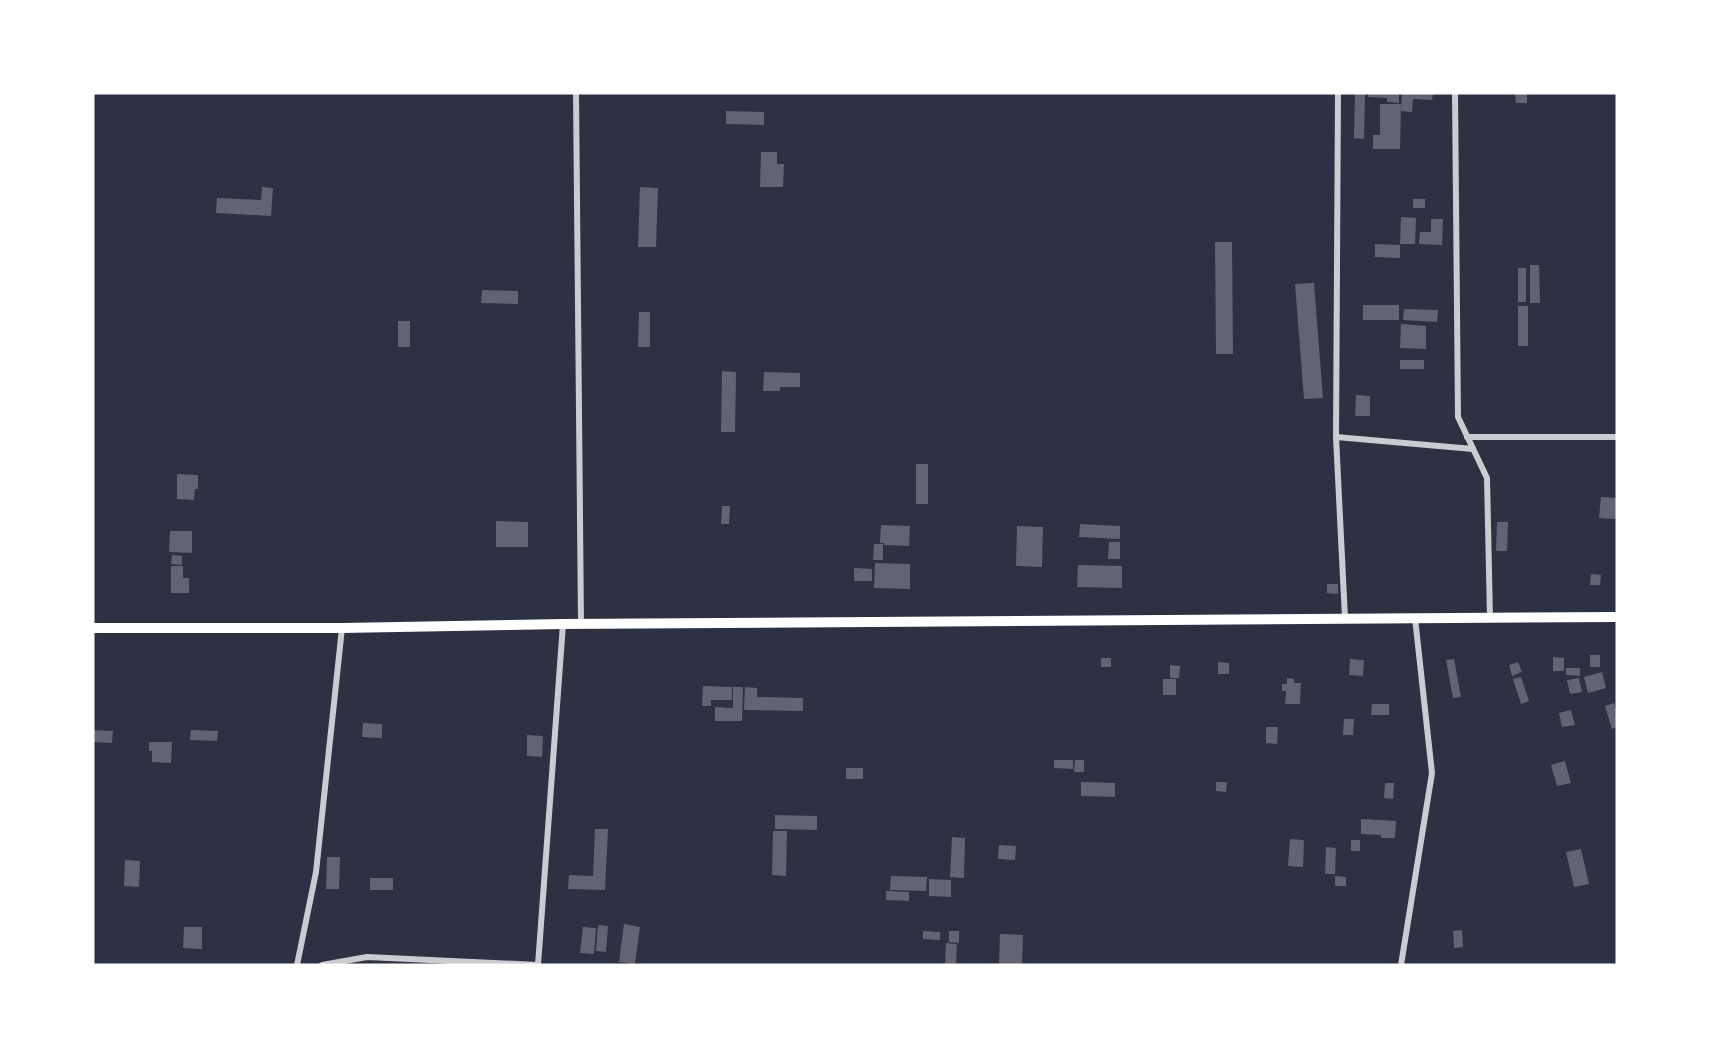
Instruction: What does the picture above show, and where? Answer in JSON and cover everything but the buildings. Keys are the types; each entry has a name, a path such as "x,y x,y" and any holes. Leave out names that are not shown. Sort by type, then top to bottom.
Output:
{"highway":[{"path":"93,628 1617,617"}],"street":[{"path":"576,93 581,624"},
{"path":"1338,93 1336,436 1345,618"},
{"path":"1455,93 1458,417 1487,478 1490,618"},
{"path":"1336,436 1473,449"},
{"path":"1467,437 1617,437"},
{"path":"1401,965 1432,773 1415,618"},
{"path":"322,965 367,957 538,965 563,624"},
{"path":"297,965 316,872 342,628"}]}
